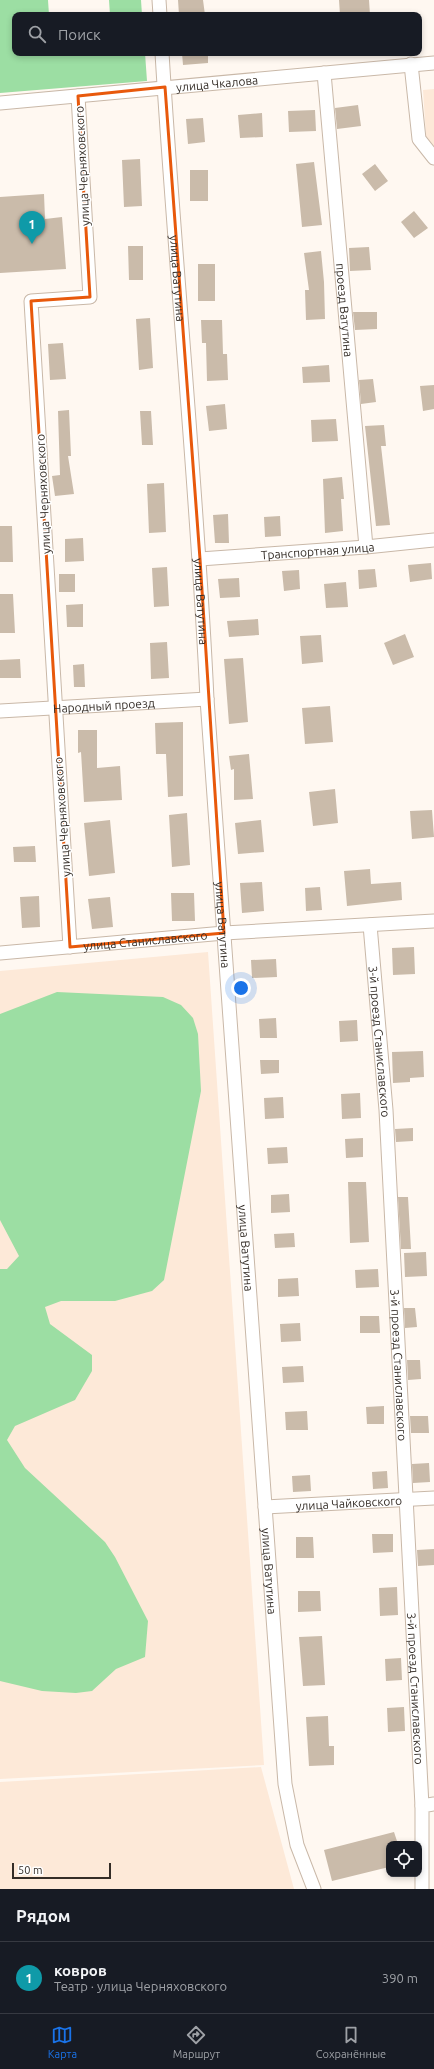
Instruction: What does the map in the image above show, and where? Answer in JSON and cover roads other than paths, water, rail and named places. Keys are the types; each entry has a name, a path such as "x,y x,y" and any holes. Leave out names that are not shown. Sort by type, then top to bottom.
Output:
{"street":[{"path":"159,0 160,12"},
{"name":"улица Ватутина","path":"162,56 177,271 200,559 207,699 284,1784 297,1845 314,1889"},
{"name":"улица Чкалова","path":"0,103 434,63"},
{"path":"411,64 419,139 434,158"},
{"name":"проезд Ватутина","path":"324,73 366,548"},
{"name":"улица Черняховского","path":"70,947 54,708 31,301 90,297 78,96"},
{"name":"Транспортная улица","path":"200,559 366,548 434,540"},
{"name":"Народный проезд","path":"0,711 207,699"},
{"name":"улица Станиславского","path":"0,953 224,933 434,921"},
{"name":"3-й проезд Станиславского","path":"370,925 386,1110 405,1500 428,1805 422,1889"},
{"name":"улица Чайковского","path":"265,1507 434,1498"}],"place":[{"name":"ковров","path":"32,244"}]}
